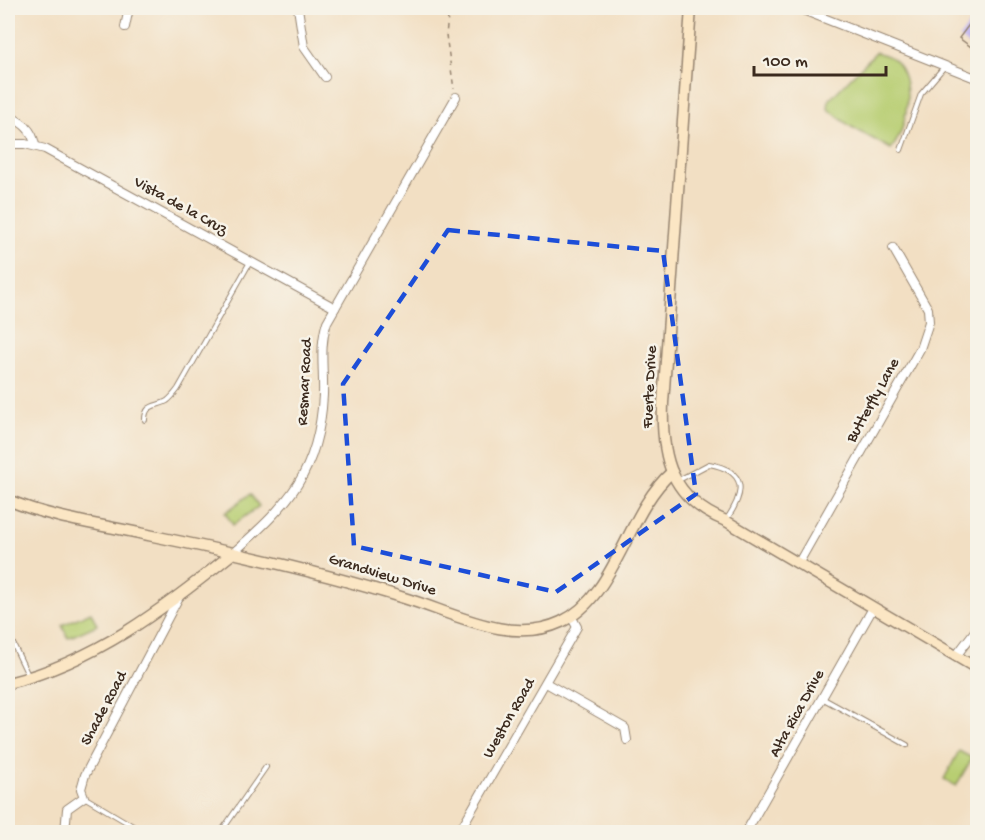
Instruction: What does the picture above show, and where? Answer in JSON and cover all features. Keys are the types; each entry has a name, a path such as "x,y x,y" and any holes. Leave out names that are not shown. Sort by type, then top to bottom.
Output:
{"street":[{"path":"125,27 126,8"},
{"path":"298,8 304,47 325,77"},
{"name":"Fuerte Drive","path":"691,8 663,403 662,432 674,477 692,503 705,512 726,521 978,669"},
{"path":"798,8 978,79"},
{"name":"Resmar Road","path":"8,683 86,654 145,621 234,553 270,520 299,485 312,459 322,417 321,341 335,308 456,97"},
{"path":"8,115 30,130 35,145"},
{"name":"Vista de la Cruz","path":"8,144 35,145 335,308"},
{"name":"Butterfly Lane","path":"798,564 920,349 929,322 928,309 893,248"},
{"name":"Grandview Drive","path":"8,500 58,516 325,574 505,630 534,630 571,616 593,596 656,486 674,477"},
{"name":"Shade Road","path":"84,796 81,789 85,775 179,596"},
{"name":"Alta Rica Drive","path":"746,832 873,608"},
{"name":"Weston Road","path":"459,832 577,627 571,616"},
{"path":"956,656 978,627"},
{"path":"546,683 625,728 627,740"},
{"path":"65,832 67,809 84,796"}],"lane":[{"path":"901,150 921,94 944,67"},
{"path":"146,420 147,410 152,405 165,402 178,389 250,261"},
{"path":"674,477 710,464 735,472 739,478 739,492 726,521"},
{"path":"8,633 29,677"},
{"path":"821,697 907,745"},
{"path":"221,832 266,767"},
{"path":"84,796 90,803 143,832"}],"path":[{"path":"449,8 446,44 451,52 456,97"}],"highlighted area":[{"path":"448,230 663,251 696,494 556,592 354,546 343,384"}],"green space":[{"path":"876,52 894,60 901,69 907,92 902,129 891,149 850,126 828,109 829,100"},
{"path":"250,494 259,506 233,525 225,513"},
{"path":"91,612 97,625 68,638 62,625"},
{"path":"959,751 972,758 956,786 944,779"}],"building":[{"path":"974,18 978,20 978,52 959,38"}]}
